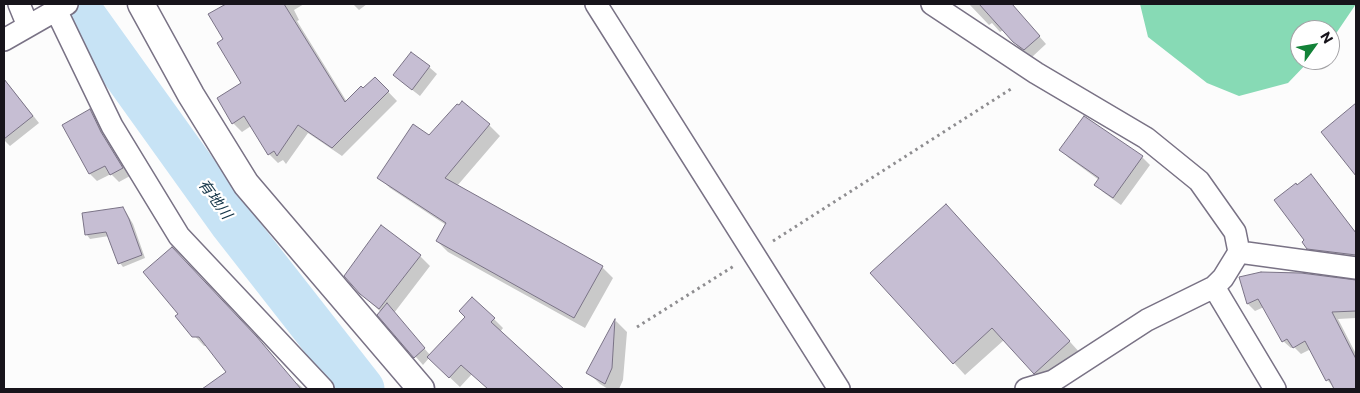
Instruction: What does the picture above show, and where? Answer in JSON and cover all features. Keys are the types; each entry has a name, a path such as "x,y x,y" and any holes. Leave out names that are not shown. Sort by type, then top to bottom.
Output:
{"street":[{"path":"18,4 28,26"},
{"path":"141,4 191,95 246,184 421,389"},
{"path":"596,4 839,389"},
{"path":"932,4 1036,73 1146,138 1199,182 1235,232 1238,252 1223,278 1214,288 1147,320 1053,380 1026,389"},
{"path":"4,40 62,7 112,126 179,236 323,389"},
{"path":"1238,252 1356,268"},
{"path":"1214,288 1274,389"}],"path":[{"path":"636,327 754,254 1036,73"}],"green space":[{"path":"1140,4 1356,4 1340,28 1340,20 1290,20 1290,70 1300,70 1288,83 1239,96 1207,83 1148,37"}],"building":[{"path":"226,4 284,4 345,102 361,86 363,88 375,77 389,91 332,148 298,125 277,156 274,151 268,155 244,116 232,124 217,98 241,83 217,43 223,39 208,14"},
{"path":"979,4 1012,4 1040,36 1024,50 1013,42"},
{"path":"411,52 430,66 412,90 393,75"},
{"path":"4,79 33,116 4,139"},
{"path":"462,101 490,124 445,178 603,266 574,318 436,241 446,223 377,178 413,124 429,135"},
{"path":"1356,103 1356,176 1321,132"},
{"path":"90,109 101,132 123,168 110,175 105,166 89,174 62,125"},
{"path":"1084,116 1143,156 1113,198 1094,185 1099,178 1059,150"},
{"path":"1311,174 1356,233 1356,255 1307,249 1302,242 1304,240 1274,200"},
{"path":"946,204 1070,341 1034,374 992,328 953,364 870,273"},
{"path":"123,207 142,255 118,264 106,232 85,235 82,213"},
{"path":"381,225 421,255 379,309 360,294 344,276"},
{"path":"172,247 257,337 301,389 202,389 226,372 199,337 192,337 175,316 178,314 143,272"},
{"path":"1261,272 1301,273 1356,280 1356,311 1332,312 1356,359 1356,389 1334,389 1329,379 1326,381 1305,341 1293,348 1287,339 1282,342 1258,299 1247,304 1239,277"},
{"path":"472,297 495,318 491,322 564,389 488,389 461,365 449,378 427,357 465,317 459,311"},
{"path":"387,303 425,348 414,358 377,315"},
{"path":"615,319 612,368 605,384 586,373"}],"waterway":[{"name":"有地川","path":"75,4 232,223 362,389"}]}
